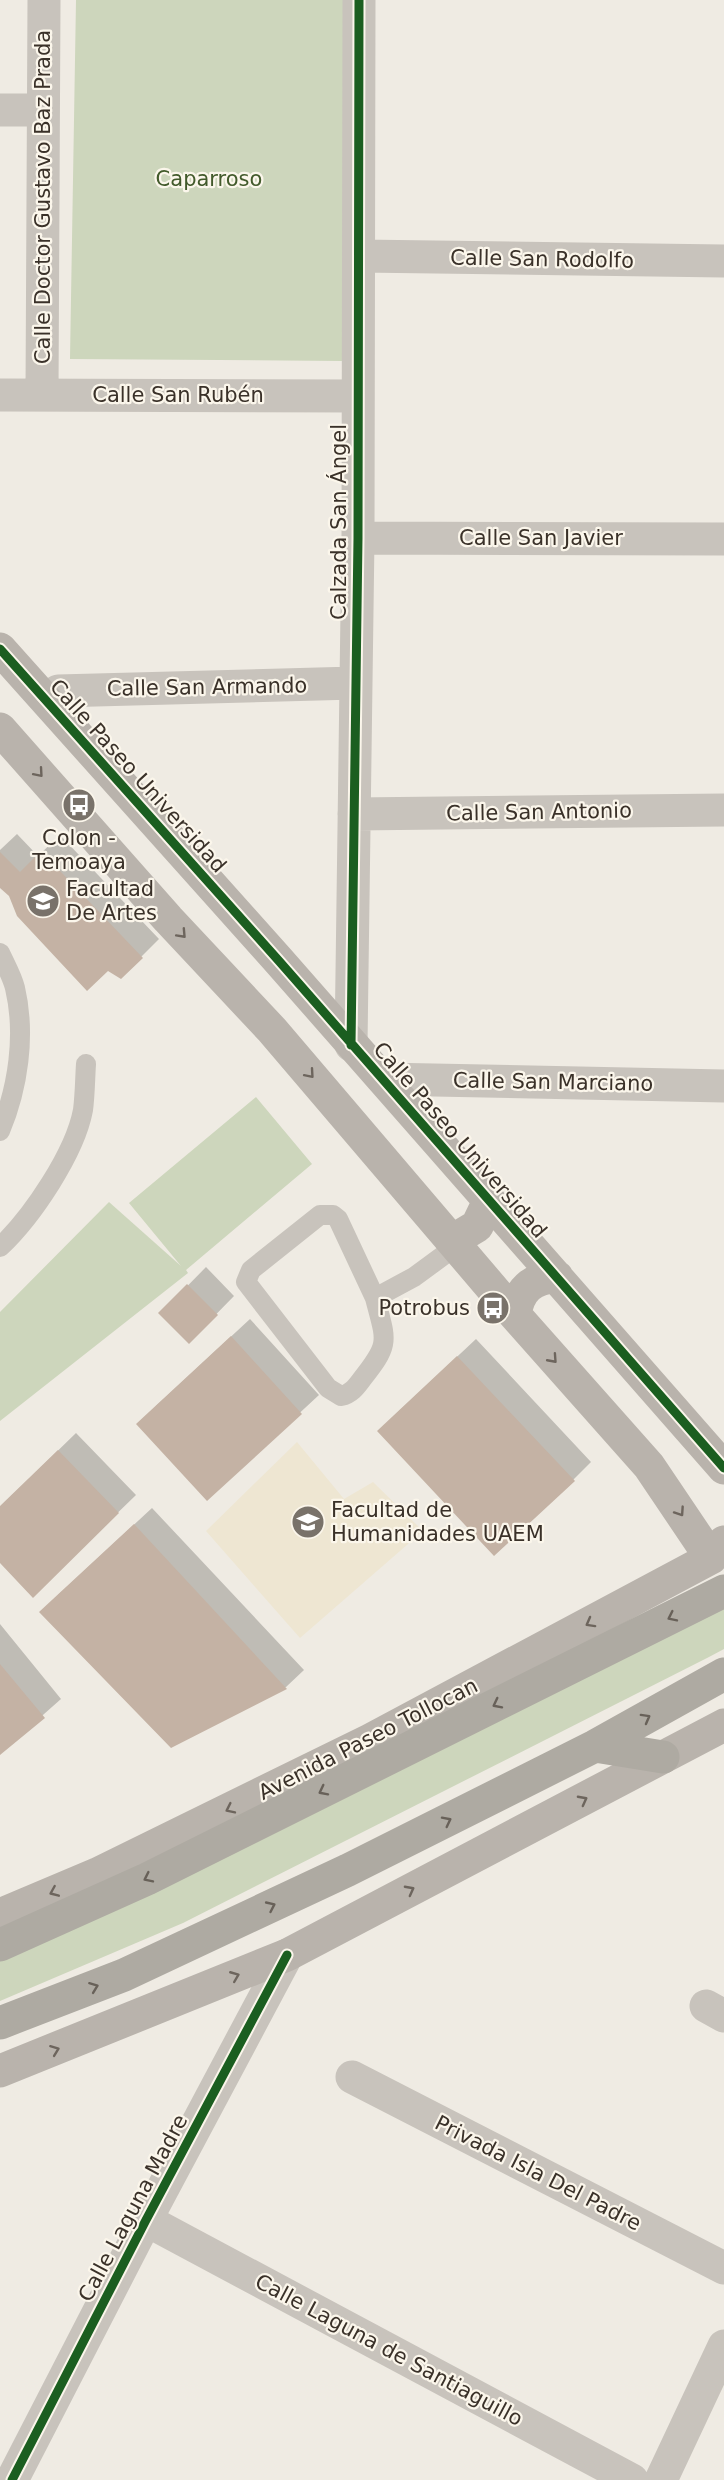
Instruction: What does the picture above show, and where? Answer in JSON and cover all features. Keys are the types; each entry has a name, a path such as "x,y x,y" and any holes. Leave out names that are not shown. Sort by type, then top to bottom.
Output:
{"highway":[{"name":"Avenida Paseo Tollocan","path":"0,1945 147,1879 724,1590"},
{"path":"0,2023 124,1975 348,1870 595,1746 724,1674"},
{"path":"595,1746 663,1757"}],"street":[{"name":"Calle Doctor Gustavo Baz Prada","path":"42,394 44,0"},
{"name":"Calzada San Ángel","path":"351,1045 358,538 359,0"},
{"path":"0,110 42,110"},
{"name":"Calle San Rodolfo","path":"360,256 724,261"},
{"name":"Calle San Rubén","path":"0,394 357,396"},
{"name":"Calle San Javier","path":"358,538 724,539"},
{"name":"Calle Paseo Universidad","path":"0,649 383,1079 724,1468"},
{"name":"Calle San Armando","path":"58,691 355,683"},
{"path":"0,729 168,919 272,1030 515,1315 649,1467 717,1550"},
{"name":"Calle San Antonio","path":"354,814 724,810"},
{"name":"Calle San Marciano","path":"383,1079 724,1086"},
{"path":"455,1245 477,1226 489,1201"},
{"path":"515,1315 516,1301 533,1282 545,1277 557,1277"},
{"name":"Avenida Paseo Tollocan","path":"0,1915 97,1874 360,1745 717,1550"},
{"path":"0,2071 287,1955 724,1725"},
{"name":"Calle Laguna Madre","path":"12,2480 146,2220 287,1955"},
{"name":"Privada Isla Del Padre","path":"352,2077 724,2268"},
{"name":"Calle Laguna de Santiaguillo","path":"146,2220 632,2480"},
{"path":"661,2480 724,2346"}],"lane":[{"path":"0,953 15,987 19,1027 18,1072 0,1131"},
{"path":"1,1243 48,1189 70,1149 82,1111 86,1064"},
{"path":"327,1214 338,1219 375,1298 385,1337 381,1356 353,1390 341,1396 328,1388 246,1282 251,1270 320,1215 327,1214"},
{"path":"375,1298 414,1277 455,1245"}],"green space":[{"name":"Caparroso","path":"76,0 348,0 342,361 70,359"},
{"path":"256,1097 312,1164 186,1270 188,1273 0,1421 0,1312 109,1202 181,1266 129,1203"},
{"path":"724,1607 724,1649 183,1923 0,2001 0,1959"}],"shaded area":[{"path":"297,1442 344,1499 373,1482 423,1531 300,1638 206,1531"}],"building":[{"path":"41,851 143,958 121,979 108,971 87,991 17,916 9,896 0,888 0,852 20,872"},
{"path":"187,1284 218,1315 189,1344 158,1313"},
{"path":"231,1336 302,1414 207,1501 136,1424"},
{"path":"457,1356 575,1481 494,1556 377,1431"},
{"path":"58,1450 119,1513 33,1598 0,1563 0,1506"},
{"path":"134,1524 287,1689 171,1748 39,1612"},
{"path":"0,1664 45,1718 0,1755"}],"cycle path":[{"path":"351,1045 358,538 359,0"},
{"path":"0,649 279,961 724,1468"},
{"path":"12,2480 146,2220 287,1955"}],"place":[{"name":"Colon - Temoaya","path":"79,805"},
{"name":"Facultad De Artes","path":"43,901"},
{"name":"Potrobus","path":"493,1308"},
{"name":"Facultad de Humanidades UAEM","path":"308,1522"}]}
